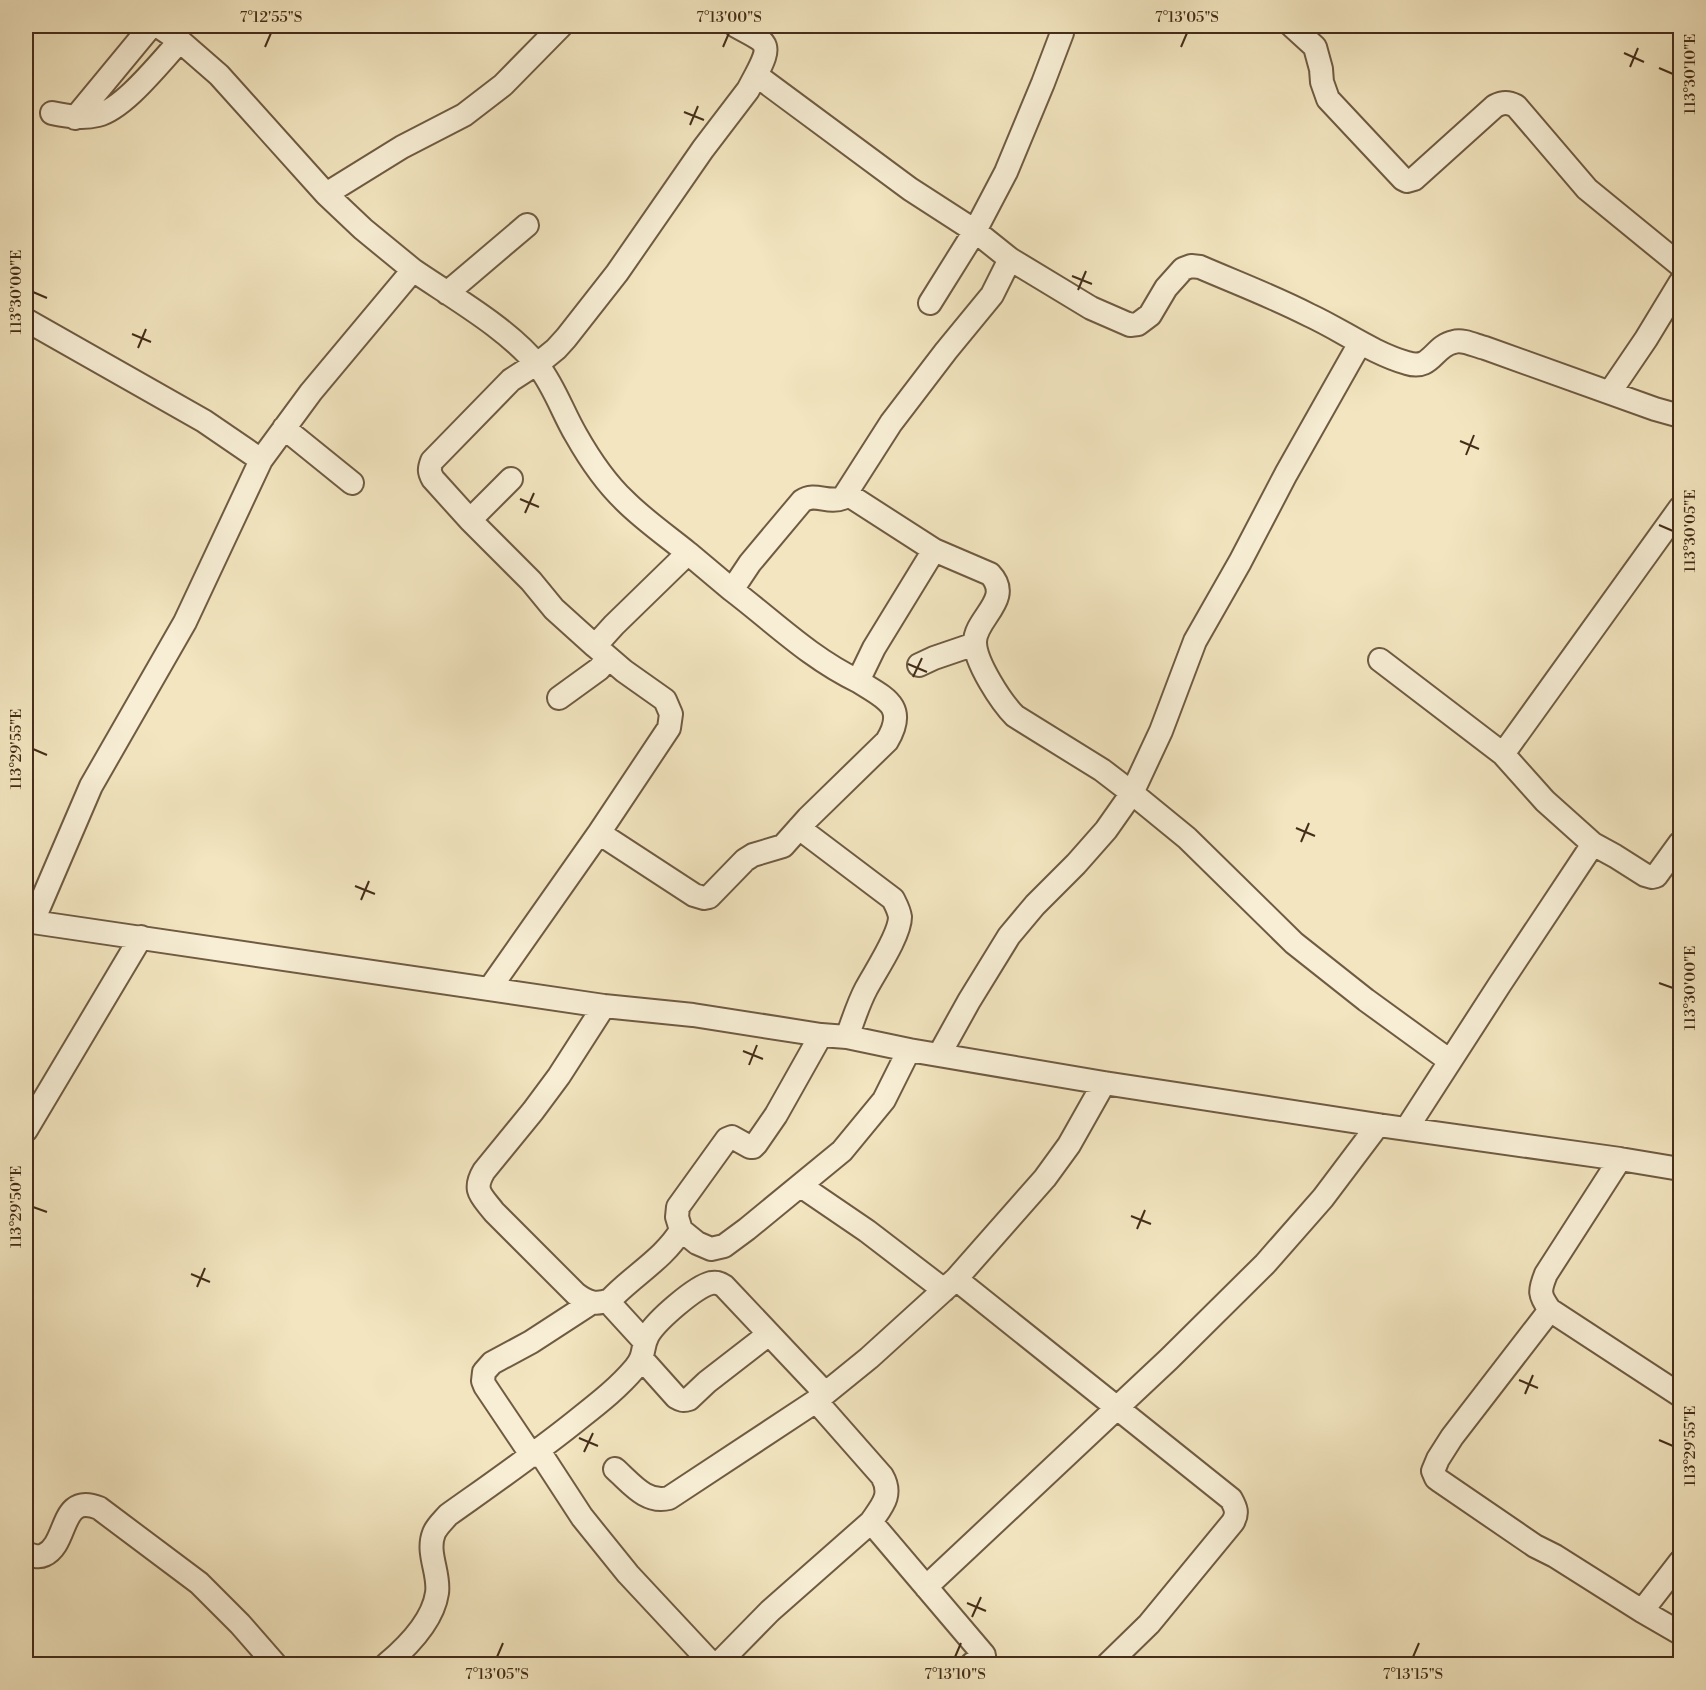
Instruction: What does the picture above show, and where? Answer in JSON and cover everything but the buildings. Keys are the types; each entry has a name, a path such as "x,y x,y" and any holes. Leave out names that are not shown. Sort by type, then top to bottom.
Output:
{"street":[{"path":"75,118 151,26"},
{"path":"158,26 180,40 219,75 326,194 363,229 414,270 474,311 522,348 555,390 576,435 609,483 625,501 813,656 858,681 888,700 893,706 895,722 887,741 783,846 753,855 745,860 713,894 704,898 694,895 599,833"},
{"path":"326,194 402,147 464,115 503,85 561,26"},
{"path":"490,988 599,833 669,728 671,714 665,700 624,671 554,609 531,581 433,479 429,473 429,467 432,461 511,380 556,349 617,273 703,149 748,90 766,56 766,47 760,40 736,26"},
{"path":"930,303 975,231 1006,172 1063,26"},
{"path":"1292,26 1315,47 1328,99 1399,177 1407,181 1414,179 1495,106 1505,102 1516,106 1587,189 1680,265"},
{"path":"52,113 75,118 98,115 111,109 132,92 180,40"},
{"path":"756,75 910,189 975,231 1010,259 1091,308 1130,325 1138,324 1150,315 1166,288 1183,269 1191,266 1200,267 1310,315 1360,343 1407,363 1418,365 1428,362 1438,350 1454,341 1461,342 1485,348 1680,416"},
{"path":"447,293 526,225"},
{"path":"732,590 750,562 802,501 807,497 812,497 836,501 847,494 891,423 992,295 1010,259"},
{"path":"414,270 311,392 261,460 185,622 91,786 29,921 604,1006 693,1015 847,1037 909,1050 1104,1083 1680,1169"},
{"path":"1610,392 1680,283"},
{"path":"26,320 204,421 261,460"},
{"path":"939,1055 1009,936 1106,830 1132,793 1161,731 1196,641 1360,343"},
{"path":"284,428 352,483"},
{"path":"470,520 511,478"},
{"path":"847,494 934,549 990,574 996,580 998,594 976,637 975,644 988,679 1006,707 1015,716 1102,770 1132,793 1187,838 1293,943 1450,1061"},
{"path":"1503,754 1680,508"},
{"path":"858,681 874,648 934,549"},
{"path":"559,698 599,669 602,652 614,625 688,553"},
{"path":"919,665 975,644"},
{"path":"1380,660 1503,754 1545,801 1593,844 1652,877 1656,876 1680,843"},
{"path":"799,828 893,899 898,909 900,918 898,926 865,991 847,1037"},
{"path":"1407,1128 1593,844"},
{"path":"26,1130 141,938"},
{"path":"604,1006 559,1076 484,1171 478,1189 494,1212 576,1294 613,1306 674,1395 680,1399 689,1399 769,1334"},
{"path":"821,1035 776,1115 756,1144 750,1147 732,1137 727,1139 678,1207 677,1217 681,1230 697,1243 711,1249 723,1246 842,1151 884,1100 909,1050"},
{"path":"615,1469 643,1494 661,1500 669,1498 820,1397 869,1358 950,1284 1044,1178 1069,1145 1104,1083"},
{"path":"926,1587 1265,1264 1323,1198 1377,1125"},
{"path":"1620,1159 1546,1274 1540,1293 1550,1310 1680,1395"},
{"path":"801,1186 950,1284 1117,1407 1231,1499 1236,1511 1233,1522 1149,1624 1108,1665"},
{"path":"681,1230 669,1246 601,1302 492,1363 484,1372 483,1381 582,1517 628,1574 712,1665"},
{"path":"387,1665 423,1625 434,1605 437,1582 432,1540 434,1532 448,1515 535,1454 610,1394 630,1374 653,1328 669,1311 704,1286 716,1282 724,1286 769,1334 887,1484 886,1499 872,1522 770,1611 718,1665"},
{"path":"1550,1310 1452,1437 1435,1465 1434,1475 1449,1488 1535,1546 1555,1556 1680,1634"},
{"path":"26,1553 36,1557 44,1555 52,1548 68,1517 82,1504 99,1508 199,1583 240,1624 275,1665"},
{"path":"872,1522 983,1661"},
{"path":"1642,1611 1680,1562"}]}
